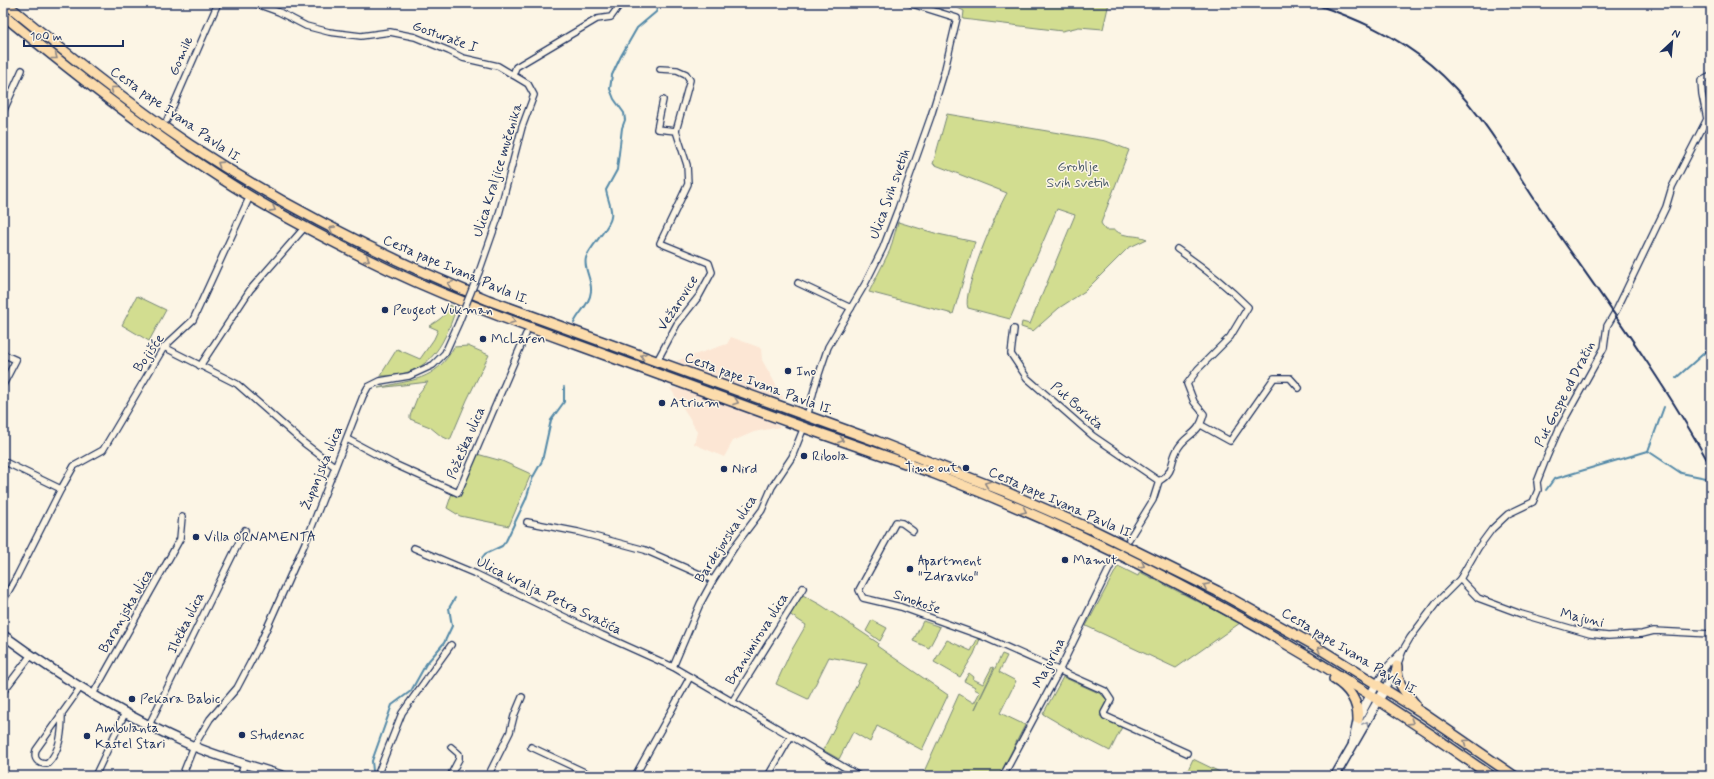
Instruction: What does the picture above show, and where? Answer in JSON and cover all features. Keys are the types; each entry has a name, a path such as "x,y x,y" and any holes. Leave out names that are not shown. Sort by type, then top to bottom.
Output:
{"main road":[{"name":"Cesta pape Ivana Pavla II.","path":"5,3 94,75 183,140 242,178 311,218 368,248 440,281 538,319 876,441 1006,492 1091,529 1265,617 1377,683 1514,776"},
{"name":"Cesta pape Ivana Pavla II.","path":"3,15 124,110 169,143 250,196 370,261 448,296 966,486 1136,562 1252,625 1321,665 1378,700 1456,751 1491,776"},
{"path":"3,635 92,696 125,713 194,746 282,776"},
{"path":"1321,665 1329,675 1348,689 1355,702 1358,719"},
{"path":"1397,666 1397,677 1403,690 1421,712"},
{"path":"1352,746 1358,719 1377,683"},
{"path":"1335,776 1385,689"}],"street":[{"name":"Gomile","path":"167,120 218,3"},
{"name":"Gosturače I","path":"254,3 279,12 306,26 329,32 361,36 390,32 415,37 449,50 463,58 498,66 513,74"},
{"path":"513,74 516,67 568,36 597,20 611,17 621,3"},
{"name":"Ulica Svih svetih","path":"807,417 815,386 828,347 852,308 883,248 933,110 944,73 957,18 909,3"},
{"path":"660,69 677,70 686,74 690,80 676,131 657,129 663,100"},
{"path":"3,112 22,70"},
{"name":"Ulica Kraljice mučenika","path":"459,322 498,218 522,127 534,95 528,84 513,74"},
{"name":"Put Gospe od Dračin","path":"1377,683 1388,666 1403,650 1438,601 1460,579 1478,548 1492,529 1508,514 1533,502 1538,490 1537,482 1558,431 1601,353 1610,320 1666,208 1672,187 1707,119 1701,81 1711,76"},
{"name":"Vežarovice","path":"657,361 677,324 699,296 712,272 709,263 660,243 688,184 687,165 676,131"},
{"name":"Bojišće","path":"3,601 60,489 74,466 103,450 164,347 193,320 250,196"},
{"path":"200,366 250,290 305,227"},
{"path":"1129,539 1153,500 1158,481 1170,471 1177,449 1184,441 1194,434 1201,425 1204,414 1194,402 1188,384 1198,369 1230,337 1248,307 1204,267 1177,249"},
{"path":"798,283 852,308"},
{"name":"Županjska ulica","path":"182,776 194,746 210,719 237,688 258,648 309,534 334,466 347,439 363,396 368,387 380,381 408,376 433,365 445,353 459,322"},
{"name":"Put Boruča","path":"1014,329 1011,354 1027,378 1093,436 1158,481"},
{"name":"Požeška ulica","path":"347,439 394,464 458,492 526,334"},
{"path":"164,347 237,384 304,443 334,466"},
{"path":"3,354 16,360 3,385"},
{"path":"1201,425 1230,441 1274,378 1290,378 1299,388"},
{"name":"Bardejovska ulica","path":"673,667 700,604 713,580 737,543 762,510 772,487 792,457 804,427"},
{"path":"3,461 60,489"},
{"name":"Baranjska ulica","path":"92,696 180,538 182,517"},
{"path":"527,522 578,532 645,550 713,580"},
{"name":"Sinokoše","path":"913,531 902,523 896,522 859,590 863,598 900,607 984,638 1060,671"},
{"name":"Iločka ulica","path":"149,725 244,530"},
{"name":"Ulica kralja Petra Svačića","path":"414,548 476,574 602,636 673,667"},
{"name":"Majurina","path":"1003,776 1060,671 1114,559"},
{"name":"Majuni","path":"1460,579 1478,598 1521,614 1590,634 1608,636 1635,635 1654,631 1711,634"},
{"name":"Branimirova ulica","path":"732,702 803,588"},
{"path":"377,776 402,713 450,645"},
{"name":"Put Gospe od Dračin","path":"1385,689 1397,666 1403,650"},
{"path":"3,692 31,655"},
{"path":"673,667 859,776"},
{"path":"1060,671 1105,690 1111,700 1104,713 1105,716 1187,753"},
{"path":"635,776 690,676"},
{"path":"62,713 61,733 58,747 52,760 48,764 43,764 36,759 36,750 62,713 80,688"},
{"path":"488,776 510,732 514,716 522,698"},
{"path":"95,776 125,713"},
{"path":"768,776 790,736"},
{"path":"450,776 459,759 459,754 451,746"},
{"path":"531,747 593,776"},
{"path":"240,776 245,763"}],"shaded area":[{"path":"731,337 761,348 762,360 784,399 766,397 695,371 676,361 727,344"},
{"path":"670,388 687,389 764,416 780,427 754,432 733,441 724,457 694,444 697,432"}],"green space":[{"path":"959,3 1109,3 1103,29 1079,27 1062,31 963,19 964,11 958,8"},
{"name":"Groblje Svih svetih","path":"947,114 1106,141 1129,150 1101,223 1105,230 1115,230 1122,234 1147,239 1128,248 1085,291 1059,308 1033,331 1021,327 1022,322 1030,324 1075,215 1057,209 1010,319 968,308 967,299 981,251 1007,193 933,164"},
{"path":"898,222 938,234 975,242 953,314 869,292 890,250"},
{"path":"137,296 166,310 149,341 122,325"},
{"path":"450,305 456,309 451,323 439,348 431,358 422,366 410,371 397,375 380,376 397,349 420,359 434,339 438,330 429,326 444,315"},
{"path":"468,346 489,355 467,400 450,440 441,436 430,427 410,419 419,393 428,382 378,388 412,380 431,373 447,358 454,347"},
{"path":"477,454 502,461 531,474 509,526 460,516 447,508 452,493 460,493"},
{"path":"1118,566 1138,576 1140,572 1240,623 1176,668 1086,626"},
{"path":"801,594 821,605 878,643 877,646 948,695 922,750 877,726 870,742 853,732 839,759 823,750 867,664 829,657 808,699 776,684 790,653 806,625 789,614"},
{"path":"872,620 887,628 880,641 866,631"},
{"path":"923,621 940,627 929,648 913,641"},
{"path":"978,638 980,639 974,654 960,677 934,662 947,640 971,651"},
{"path":"1002,654 1007,656 999,672 1016,681 1000,713 1025,725 999,776 922,776 959,694 974,703 980,692 974,689 975,687 964,681 969,673 974,677 973,679 983,684 992,667 994,668 975,709"},
{"path":"1063,677 1101,694 1107,700 1100,716 1122,727 1110,751 1043,714"},
{"path":"1193,759 1228,776 1185,776"}],"waterway":[{"path":"574,323 589,300 591,291 585,262 586,258 591,248 607,226 611,217 611,207 606,190 617,170 622,128 625,120 624,113 614,99 610,89 612,75 637,28 656,12 659,3"},
{"path":"1676,378 1711,347"},
{"path":"477,564 485,554 502,546 506,541 526,499 533,477 542,461 551,420 564,402 564,387"},
{"path":"1648,451 1664,407"},
{"path":"1546,490 1554,479 1648,451 1681,473 1711,479"},
{"path":"371,776 373,771 372,761 392,705 411,691 426,664 444,643 452,626 449,608 455,598"}],"railway":[{"path":"1312,3 1359,21 1404,45 1431,65 1464,98 1493,136 1545,215 1652,370 1673,402 1711,467"}],"place":[{"name":"Peugeot Vukman","path":"385,310"},
{"name":"McLaren","path":"483,339"},
{"name":"Ino","path":"788,371"},
{"name":"Atrium","path":"662,403"},
{"name":"Ribola","path":"804,456"},
{"name":"Time out","path":"966,468"},
{"name":"Nird","path":"724,469"},
{"name":"Villa ORNAMENTA","path":"196,537"},
{"name":"Mamut","path":"1065,560"},
{"name":"Apartment \"Zdravko\"","path":"910,569"},
{"name":"Pekara Babic","path":"132,699"},
{"name":"Studenac","path":"242,735"},
{"name":"Ambulanta Kastel Stari","path":"87,736"}]}
